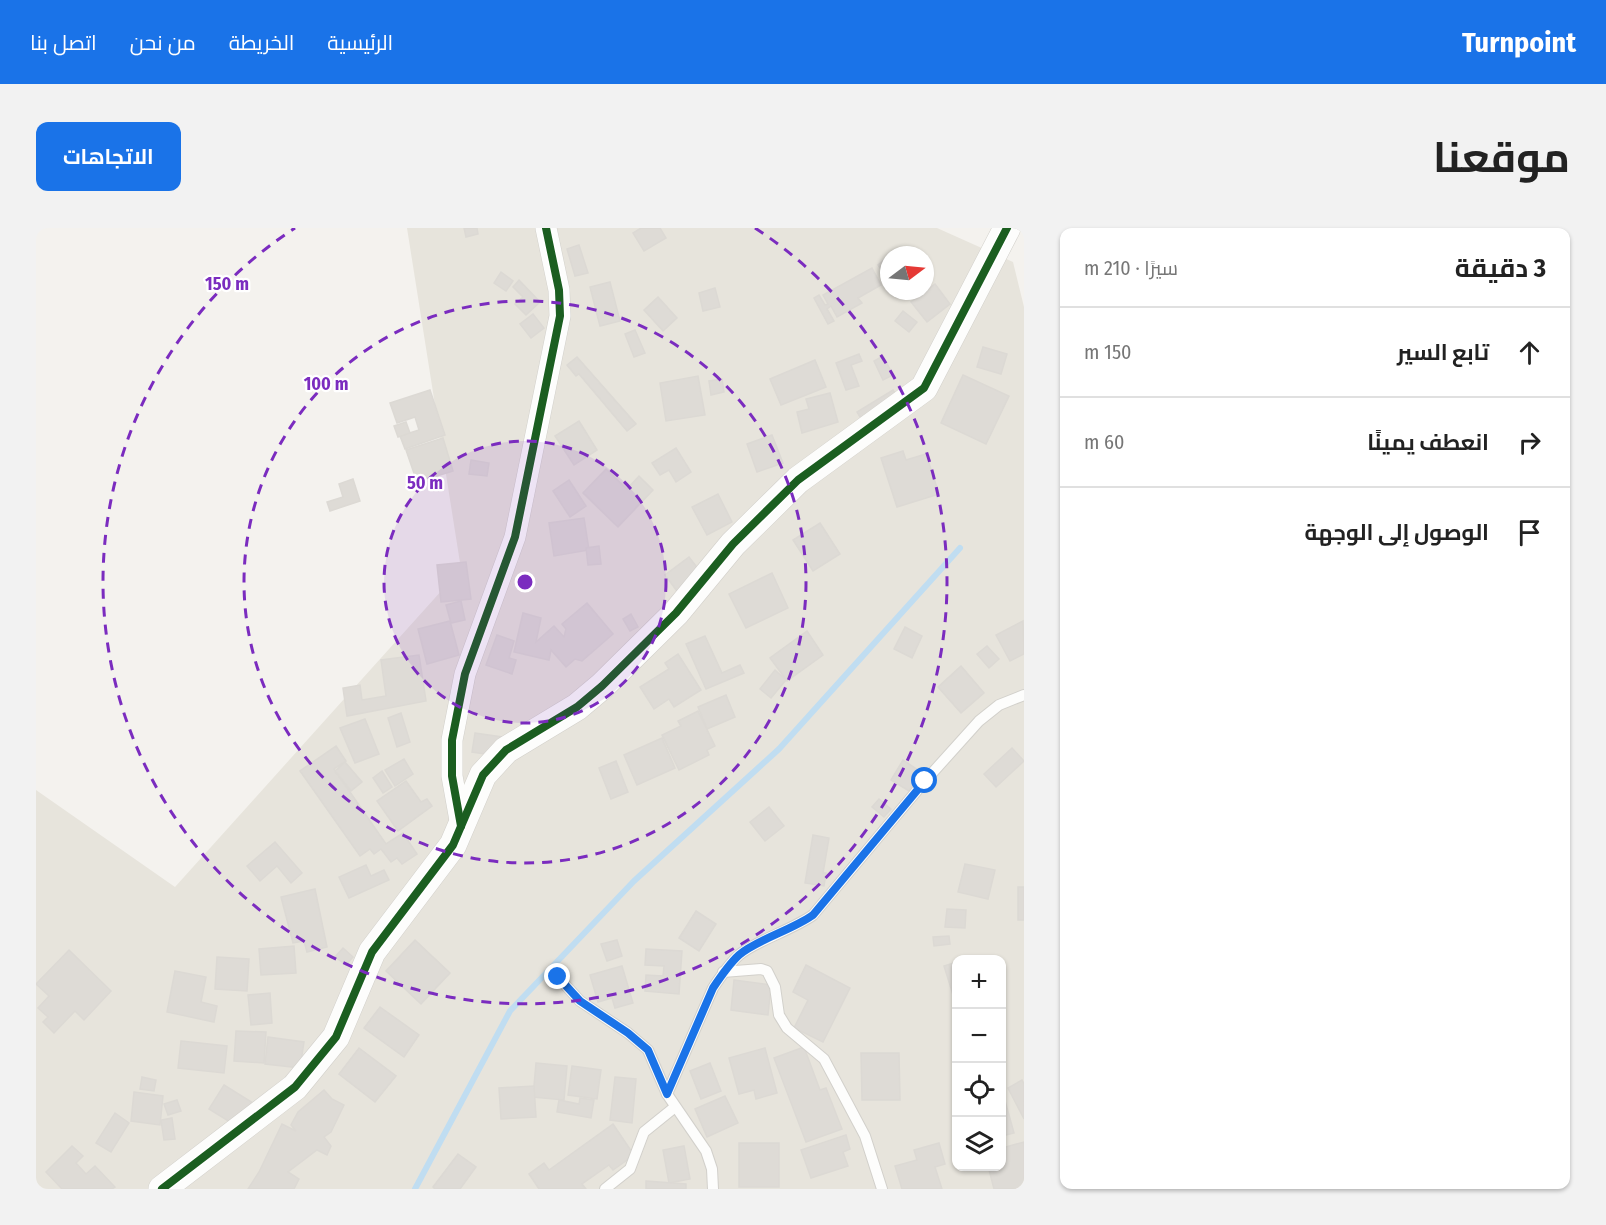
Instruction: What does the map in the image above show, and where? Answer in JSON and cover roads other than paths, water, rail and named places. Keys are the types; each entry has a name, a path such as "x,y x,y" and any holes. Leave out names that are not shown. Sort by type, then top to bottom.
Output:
{"street":[{"path":"461,826 452,776 452,740 465,674 515,537 560,316 559,290 546,228"},
{"path":"162,1189 295,1087 336,1037 372,952 453,845 483,775 506,750 577,707 602,686 676,613 733,544 798,480 924,388 1007,228"}],"lane":[{"path":"667,1094 713,988 723,972 741,953 797,926 813,915 979,721 999,705 1024,695"},
{"path":"723,972 761,969 767,971 775,987 779,1016 787,1028 824,1059 865,1136 882,1189"},
{"path":"558,977 580,1001 628,1033 648,1050 667,1094 706,1151 712,1169 713,1189"},
{"path":"605,1189 630,1169 644,1132 675,1107"}],"waterway":[{"path":"415,1189 510,1011 634,881 779,749 960,548"}]}
